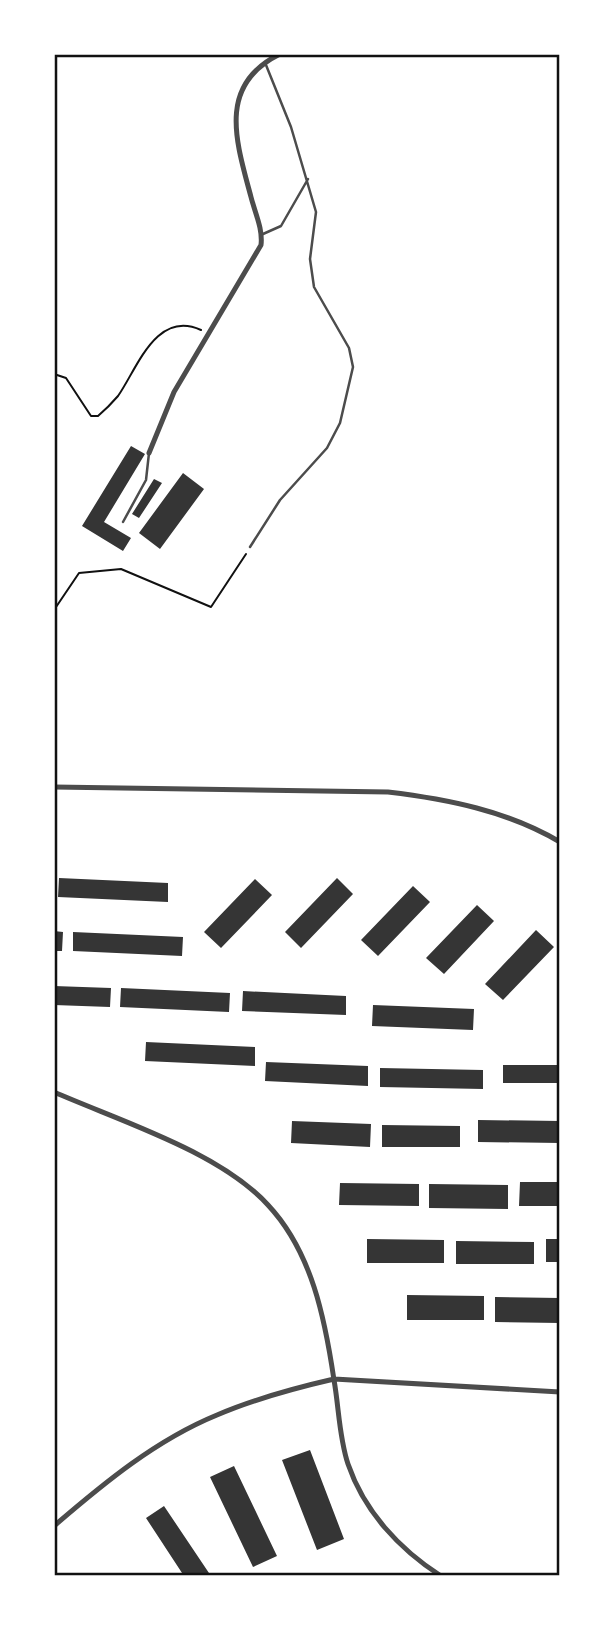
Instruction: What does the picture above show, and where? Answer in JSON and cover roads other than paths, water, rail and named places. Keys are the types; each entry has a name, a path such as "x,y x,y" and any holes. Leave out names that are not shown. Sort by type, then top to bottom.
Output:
{"street":[{"path":"149,453 174,392 257,254 261,235 235,118 245,81 265,61 280,54"},
{"path":"54,787 388,792 444,798 502,816 560,842"},
{"path":"54,1093 214,1162 268,1204 289,1232 316,1291 334,1379 341,1437 357,1485 383,1526 401,1546 441,1576"},
{"path":"54,1526 99,1487 158,1445 205,1421 334,1379 560,1392"}],"lane":[{"path":"250,547 280,500 327,448 340,423 353,367 349,348 314,287 310,259 316,212 308,179 265,61"},
{"path":"261,235 281,226 308,179"},
{"path":"123,522 146,480 149,453"}]}
